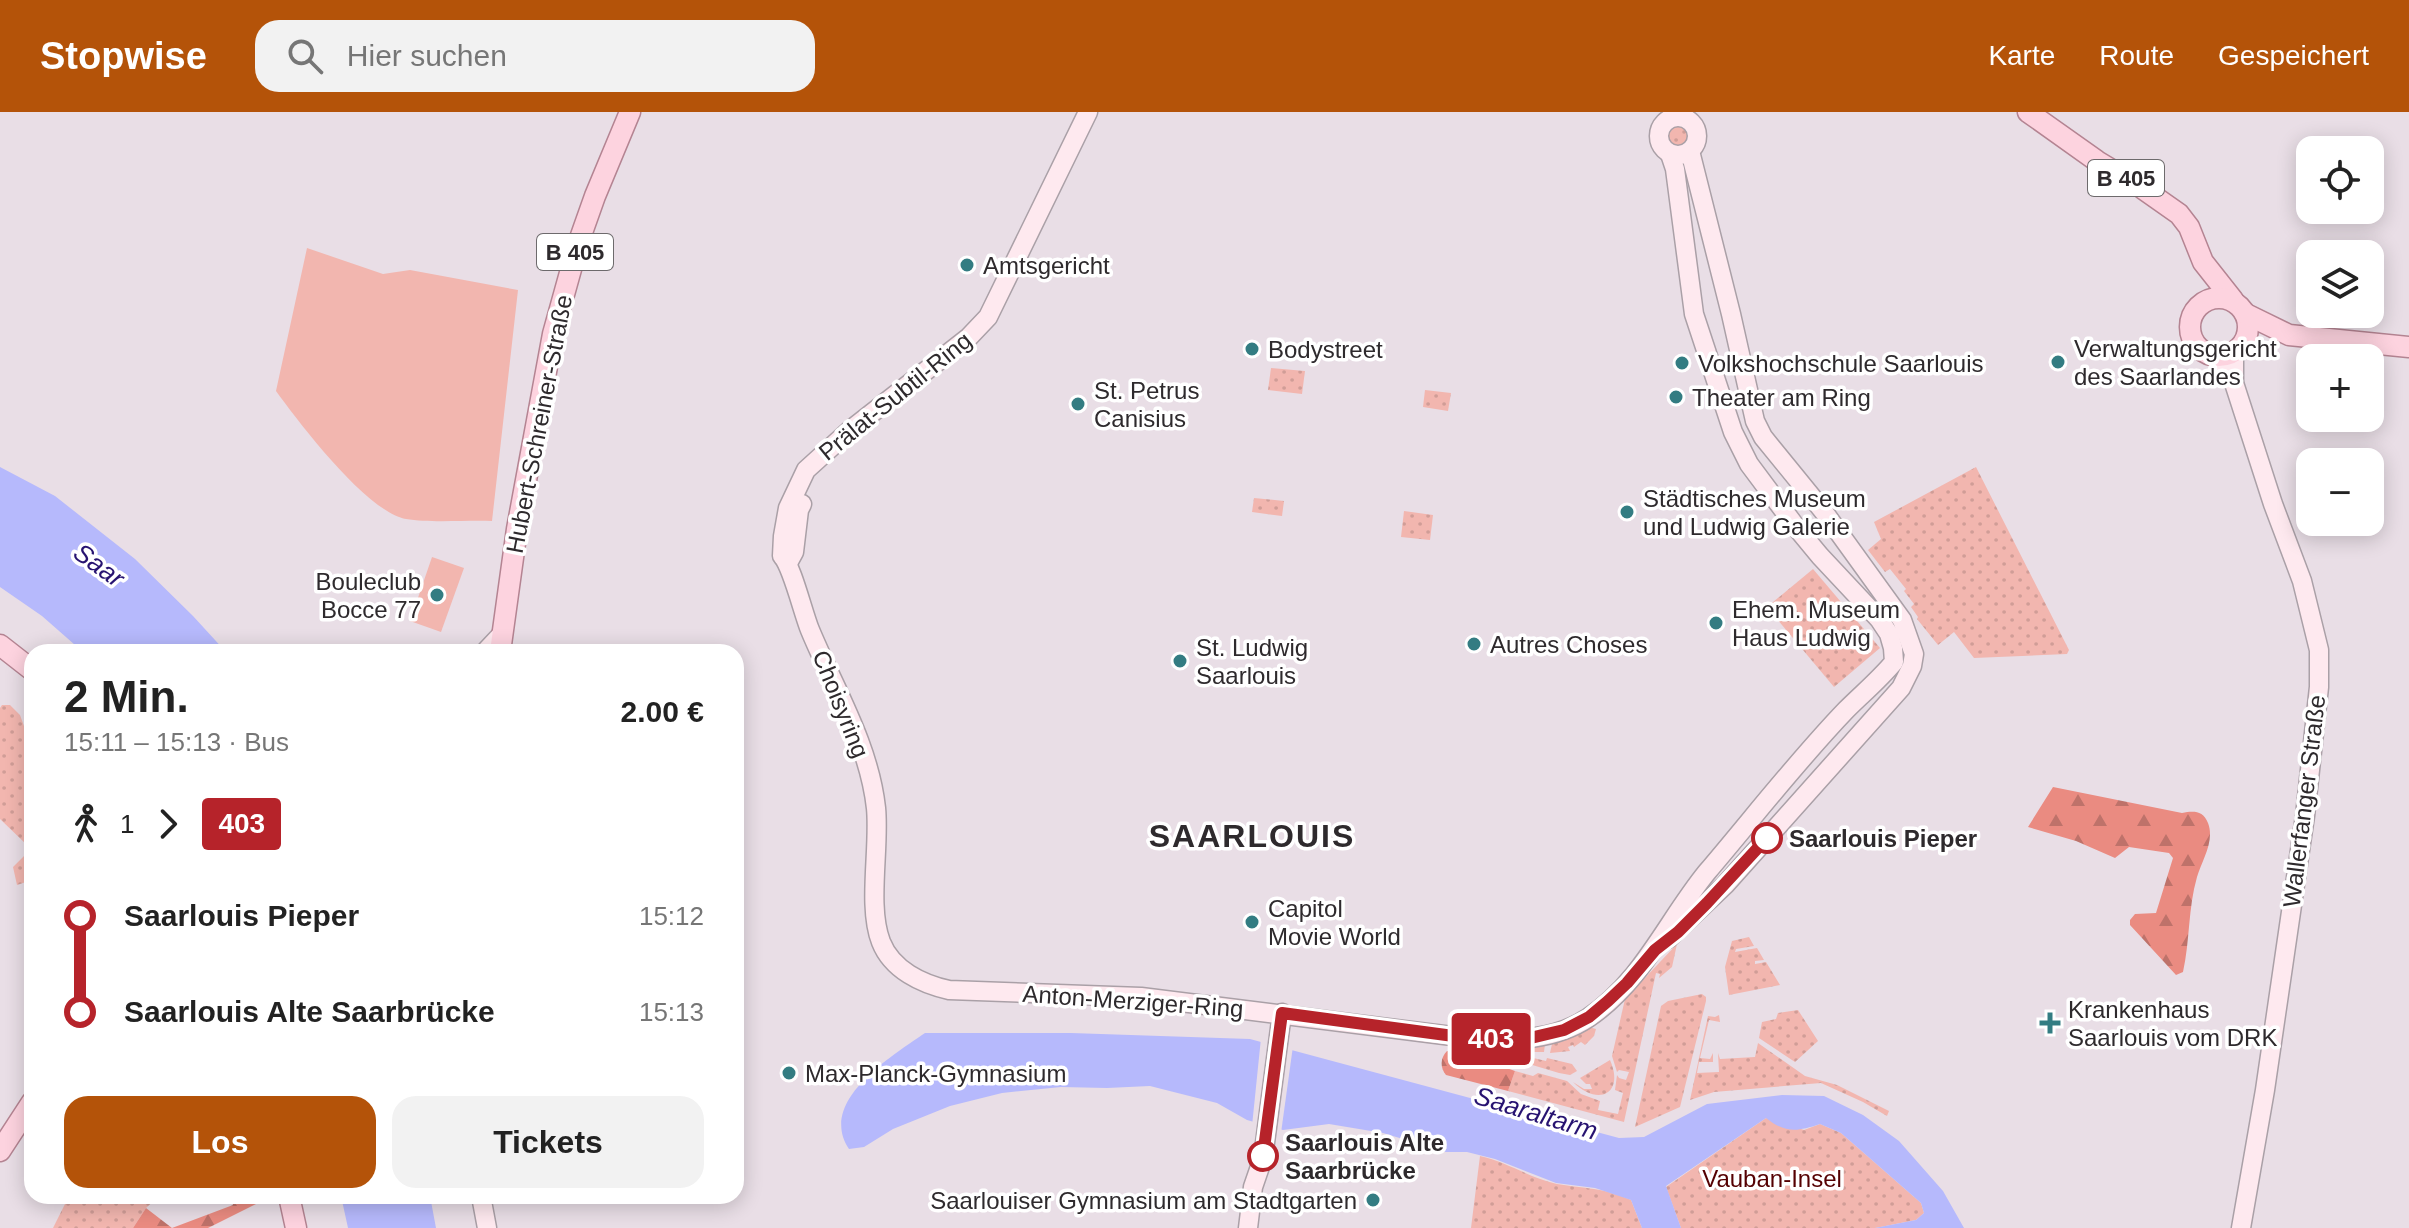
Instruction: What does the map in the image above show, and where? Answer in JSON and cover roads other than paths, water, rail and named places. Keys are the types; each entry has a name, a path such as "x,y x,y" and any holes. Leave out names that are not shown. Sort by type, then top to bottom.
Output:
{"main road":[{"name":"Hubert-Schreiner-Straße","path":"501,643 517,529 553,334 582,232 630,112"},
{"name":"B 405","path":"2028,112 2179,214 2189,227 2203,262 2233,300"},
{"name":"B 405","path":"2199,300 2203,262"},
{"path":"2281,333 2233,300 2199,300 2190,322 2191,336 2199,348 2232,349 2281,333 2409,347"},
{"path":"2232,349 2249,329 2233,300"},
{"path":"0,645 24,664"},
{"path":"0,1151 24,1114"},
{"path":"291,1204 296,1228"}],"street":[{"name":"Prälat-Subtil-Ring","path":"788,508 806,470 849,431 969,337 988,317 1088,112"},
{"path":"1670,154 1680,155 1690,151 1695,146 1697,133 1690,121 1676,115 1661,128 1659,136 1661,146 1670,154 1675,169 1694,314 1733,432 1749,464 1796,527 1879,619 1903,664 1914,654 1902,620 1824,512 1763,437 1755,421 1690,151"},
{"name":"Wallerfanger Straße","path":"2232,349 2234,383 2273,504 2302,581 2319,650 2319,687 2305,816 2241,1228"},
{"path":"788,563 794,552 799,510 821,457"},
{"name":"Choisyring","path":"788,508 782,556 788,563 810,630 861,743 870,775 876,808 876,897"},
{"name":"Anton-Merziger-Ring","path":"876,897 875,918 881,943 892,960 930,986 949,990 1141,997 1281,1020 1476,1039 1522,1040 1550,1035 1589,1017 1627,983 1655,950 1707,872 1779,786 1847,709 1903,664"},
{"name":"Anton-Merziger-Ring","path":"1655,950 1678,932 1725,885 1901,688 1903,664"},
{"path":"1248,1228 1253,1187 1261,1168 1281,1020"},
{"path":"1258,1228 1263,1189 1261,1168"},
{"path":"482,1204 487,1228"}],"water":[{"name":"Saar","path":"0,467 55,496 135,559 219,644 74,644 42,616 0,587"},
{"name":"Saaraltarm","path":"925,1033 1071,1033 1250,1039 1619,1138 1644,1137 1707,1104 1782,1095 1824,1096 1863,1115 1899,1141 1943,1191 1964,1228 1875,1228 1916,1220 1924,1213 1921,1203 1841,1133 1820,1124 1798,1130 1785,1129 1766,1118 1666,1186 1681,1228 1642,1228 1631,1200 1595,1188 1556,1183 1495,1159 1467,1152 1446,1152 1383,1133 1329,1124 1283,1130 1247,1120 1217,1103 1150,1086 1061,1087 1002,1093 950,1106 893,1129 864,1147 849,1149 842,1131 843,1114 850,1097 878,1067"},
{"path":"343,1204 432,1204 436,1228 348,1228"}],"place":[{"name":"Amtsgericht","path":"967,265"},
{"name":"Bodystreet","path":"1252,349"},
{"name":"Verwaltungsgericht des Saarlandes","path":"2058,362"},
{"name":"Volkshochschule Saarlouis","path":"1682,363"},
{"name":"Theater am Ring","path":"1676,397"},
{"name":"St. Petrus Canisius","path":"1078,404"},
{"name":"Städtisches Museum und Ludwig Galerie","path":"1627,512"},
{"name":"Bouleclub Bocce 77","path":"437,595"},
{"name":"Ehem. Museum Haus Ludwig","path":"1716,623"},
{"name":"Autres Choses","path":"1474,644"},
{"name":"St. Ludwig Saarlouis","path":"1180,661"},
{"name":"Saarlouis Pieper","path":"1767,838"},
{"name":"Capitol Movie World","path":"1252,922"},
{"name":"Krankenhaus Saarlouis vom DRK","path":"2050,1023"},
{"name":"Max-Planck-Gymnasium","path":"789,1073"},
{"name":"Saarlouis Alte Saarbrücke","path":"1263,1156"},
{"name":"Saarlouiser Gymnasium am Stadtgarten","path":"1373,1200"}],"district":[{"name":"SAARLOUIS","path":"1252,836"}],"park label":[{"name":"Vauban-Insel","path":"1772,1178"}]}
